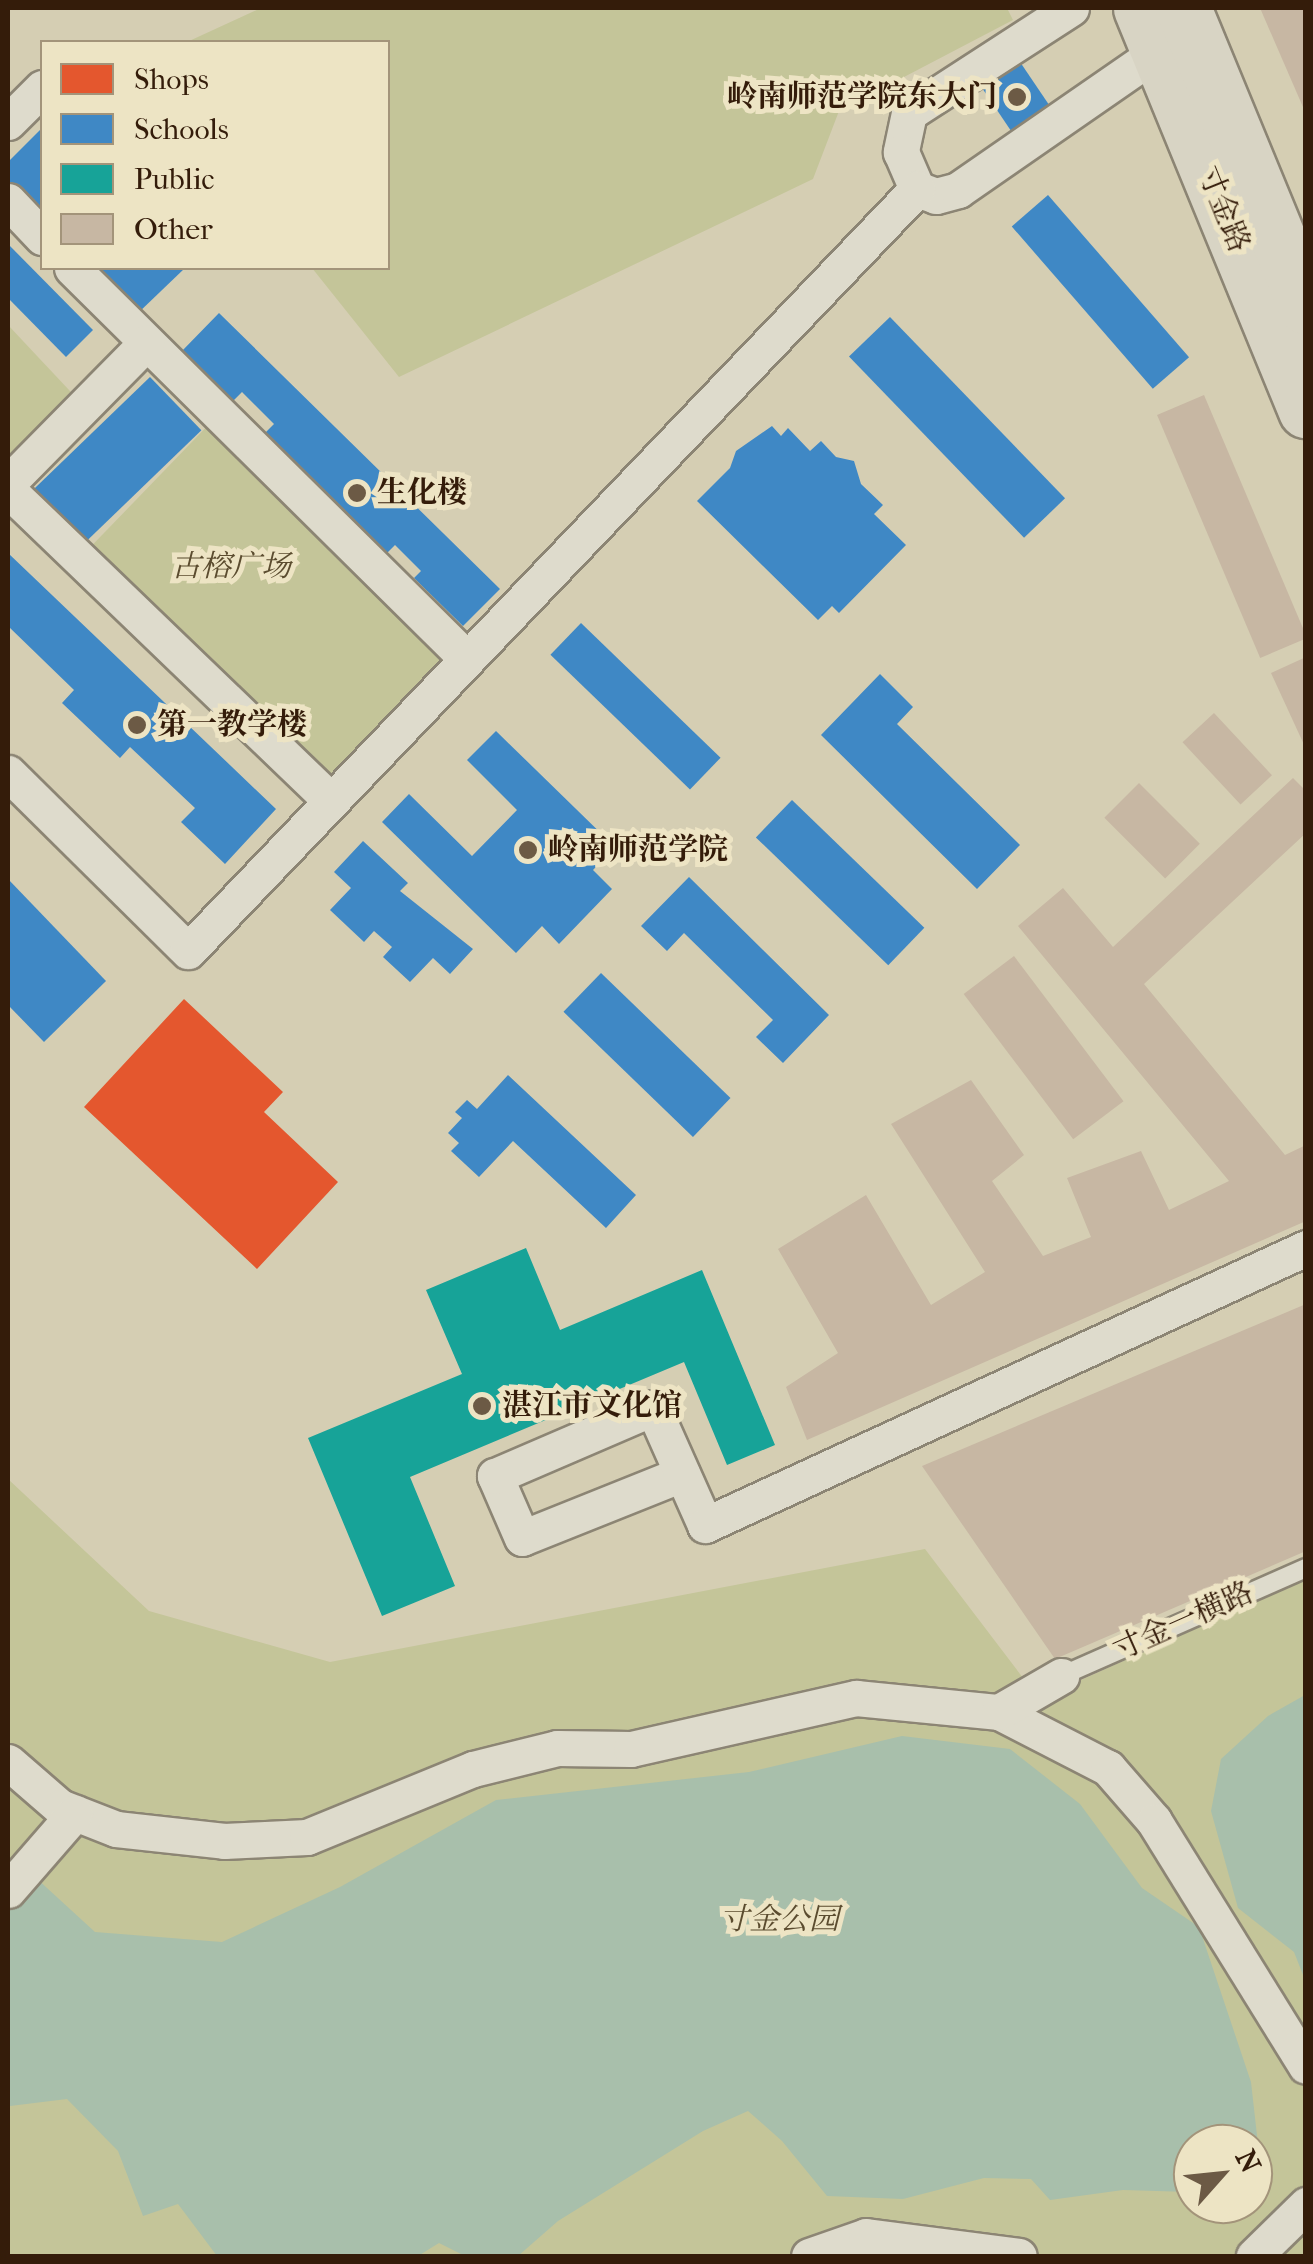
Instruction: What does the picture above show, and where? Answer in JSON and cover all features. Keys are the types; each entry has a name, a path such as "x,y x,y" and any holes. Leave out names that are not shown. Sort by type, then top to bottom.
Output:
{"main road":[{"name":"寸金路","path":"1161,22 1306,308"},
{"name":"寸金路","path":"1161,22 1306,412"}],"street":[{"path":"1072,8 909,113 900,152 917,189 936,196 958,190 1161,22"},
{"path":"8,122 40,90"},
{"path":"8,773 188,950 917,189"},
{"path":"8,201 40,235"},
{"path":"74,270 466,659"},
{"path":"146,344 8,487 331,801"},
{"path":"682,1474 522,1538 495,1476 654,1408 705,1525 1306,1248"},
{"path":"1000,1712 1062,1676"},
{"path":"8,1762 75,1812 116,1830 206,1840 308,1837 473,1769 558,1748 631,1749 856,1698 1000,1712 1108,1768 1154,1821 1306,2066"},
{"path":"8,1890 75,1812"},
{"path":"1254,2256 1306,2205"},
{"path":"809,2256 866,2236 1018,2256"}],"lane":[{"name":"寸金一横路","path":"1062,1676 1306,1568"}],"green space":[{"path":"261,8 1007,8 1013,20 839,111 813,179 399,377 314,270 390,270 390,40 191,40"},
{"path":"8,325 84,406 8,483"},
{"name":"古榕广场","path":"218,415 469,657 330,801 79,559"},
{"name":"寸金公园","path":"8,1479 149,1611 330,1662 925,1549 1039,1699 1305,1579 1305,2256 8,2256"}],"shaded area":[{"path":"1305,1695 1305,1980 1294,1952 1238,1908 1211,1811 1221,1759 1268,1716"},
{"path":"902,1736 1010,1749 1080,1804 1142,1888 1199,1927 1251,2082 1256,2124 1173,2124 1173,2191 1123,2190 1050,2200 1031,2179 984,2178 903,2199 827,2196 782,2141 748,2111 703,2131 558,2221 518,2256 465,2256 439,2243 418,2256 217,2256 178,2204 143,2216 118,2151 67,2099 10,2106 8,2121 8,1909 35,1877 95,1932 222,1942 340,1887 496,1800 749,1772"}],"building: Shops":[{"path":"184,999 283,1092 264,1112 338,1182 257,1269 84,1107"}],"building: Schools":[{"path":"1012,50 1057,116 1019,142 974,76"},
{"path":"40,130 40,216 8,181 8,162"},
{"path":"1048,195 1189,357 1153,389 1012,226"},
{"path":"8,244 93,330 66,357 8,298"},
{"path":"93,270 183,270 136,315"},
{"name":"生化楼","path":"219,313 500,589 463,626 414,578 421,571 395,545 380,560 258,440 274,424 242,392 233,401 182,351"},
{"path":"890,317 1065,498 1024,538 849,357"},
{"path":"150,377 201,430 86,542 34,489"},
{"path":"772,426 781,436 788,428 810,451 821,441 836,457 854,461 861,484 883,505 874,514 906,545 839,613 832,606 818,620 697,501 730,468 736,451"},
{"name":"第一教学楼","path":"8,553 276,809 225,864 181,822 195,808 130,747 120,758 62,703 74,690 8,626"},
{"path":"581,623 721,758 690,789 550,655"},
{"path":"880,674 913,707 897,724 1020,845 977,889 821,735"},
{"path":"496,731 615,847 593,870 612,889 559,944 542,926 516,953 382,822 409,794 472,856 517,810 467,760"},
{"path":"792,800 924,928 888,965 756,837"},
{"path":"363,841 408,883 400,891 473,949 450,974 433,958 410,982 383,957 392,947 374,931 364,942 330,910 351,888 334,872"},
{"path":"689,877 829,1015 783,1063 756,1037 773,1020 684,933 667,951 641,926"},
{"path":"8,879 106,981 44,1042 8,1005"},
{"path":"601,973 730,1098 693,1137 563,1012"},
{"path":"508,1075 636,1195 606,1228 513,1141 479,1177 451,1151 459,1143 448,1133 462,1118 455,1112 467,1100 477,1109"}],"building: Public":[{"name":"湛江市文化馆","path":"526,1248 560,1330 702,1270 775,1445 727,1465 684,1362 410,1477 455,1586 382,1616 308,1438 462,1374 426,1290"}],"building: Other":[{"path":"1260,8 1306,8 1306,114"},
{"path":"1204,395 1306,635 1260,658 1157,415"},
{"path":"1306,657 1306,749 1271,673"},
{"path":"1214,713 1272,775 1241,804 1183,742"},
{"path":"1293,778 1306,791 1306,833 1144,984 1285,1155 1306,1145 1306,1221 807,1440 786,1387 838,1353 778,1249 866,1195 931,1305 985,1272 891,1124 971,1080 1024,1155 992,1181 1043,1256 1091,1237 1067,1178 1141,1151 1169,1210 1229,1181 1018,926 1063,888 1113,947"},
{"path":"1139,783 1200,844 1165,878 1104,818"},
{"path":"1014,956 1124,1101 1073,1139 964,994"},
{"path":"1306,1304 1306,1551 1055,1659 922,1466"}],"place":[{"name":"岭南师范学院东大门","path":"1017,97"},
{"name":"生化楼","path":"357,493"},
{"name":"第一教学楼","path":"137,725"},
{"name":"岭南师范学院","path":"528,850"},
{"name":"湛江市文化馆","path":"482,1406"}]}
